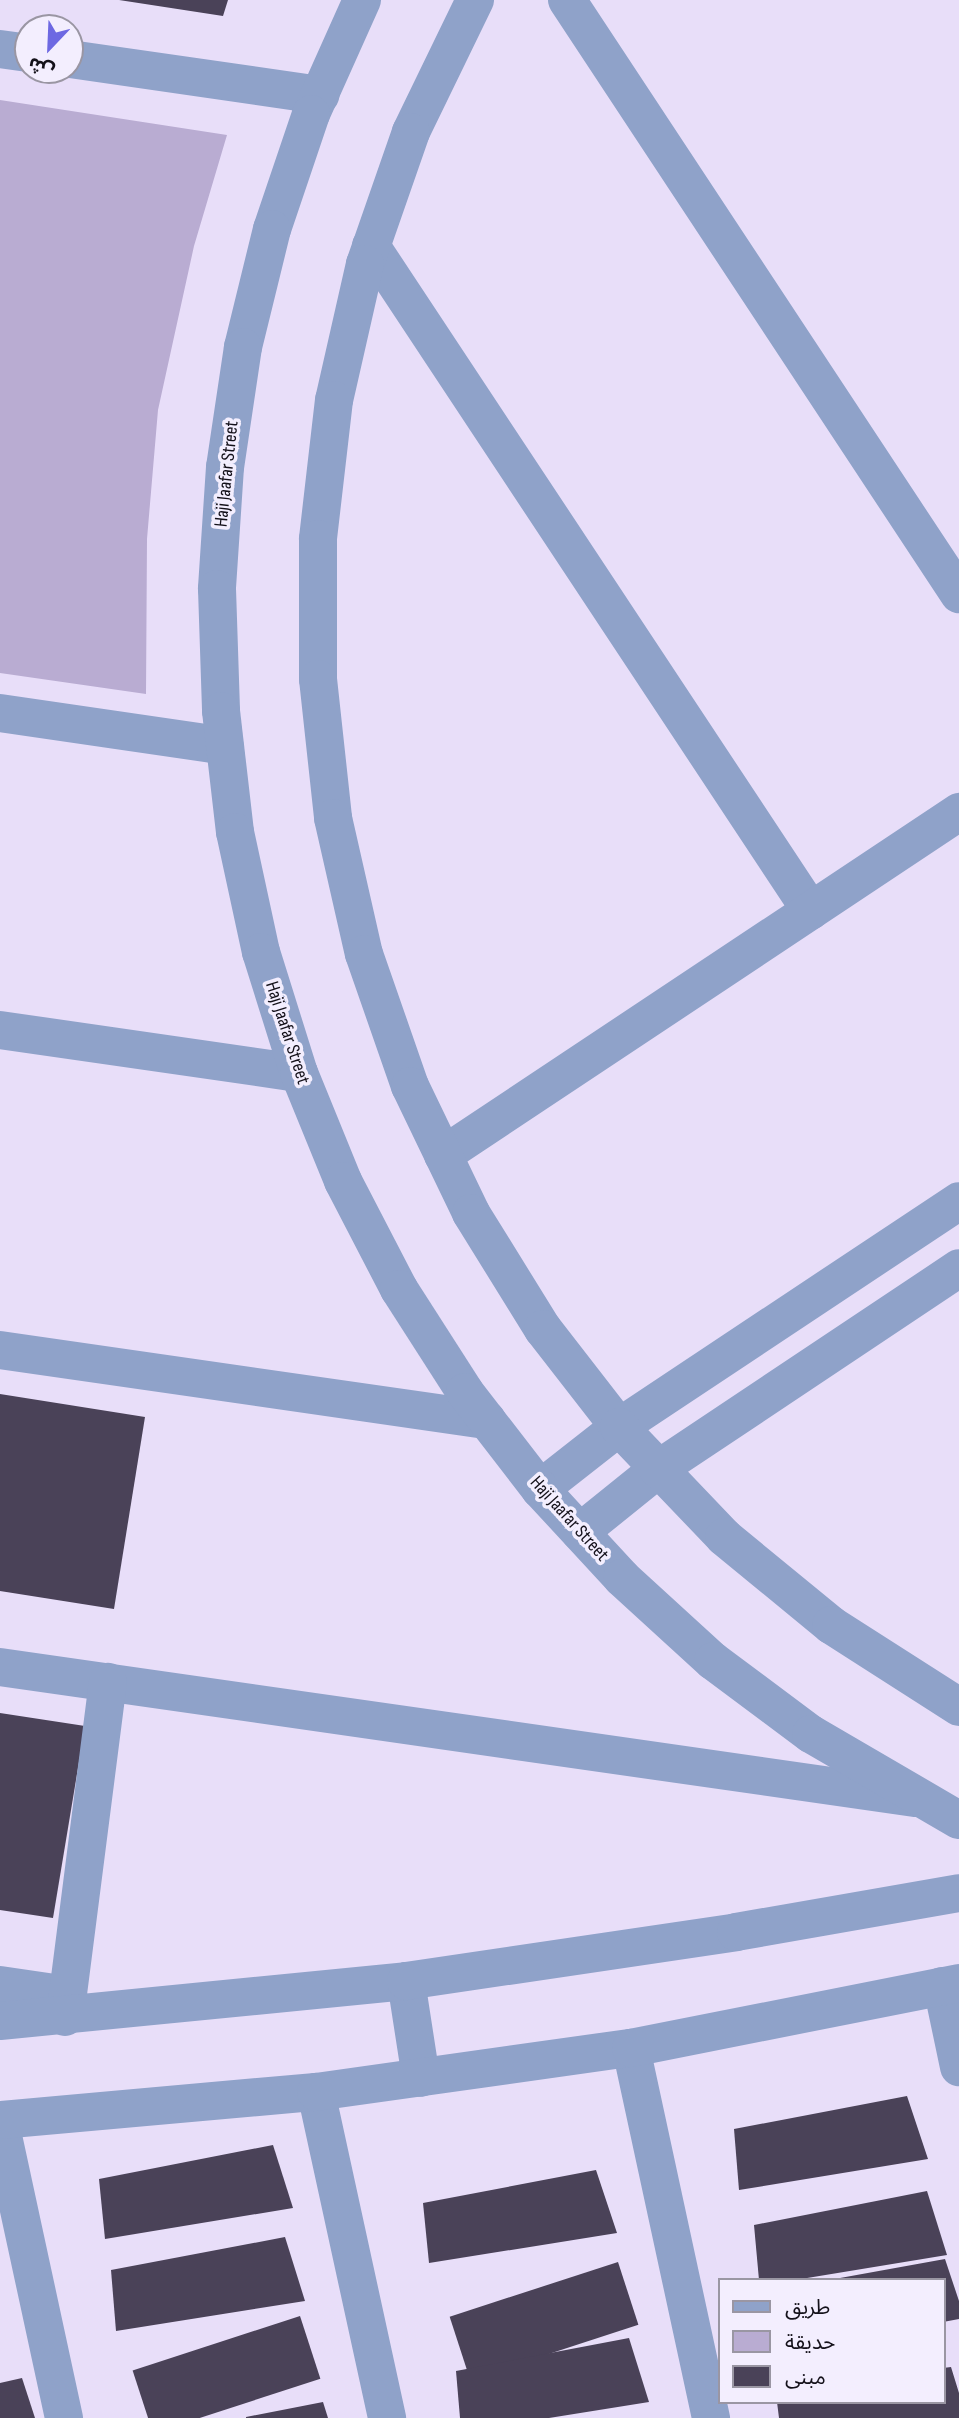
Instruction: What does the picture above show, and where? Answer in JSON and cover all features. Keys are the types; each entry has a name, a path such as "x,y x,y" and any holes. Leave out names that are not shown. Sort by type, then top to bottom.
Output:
{"street":[{"name":"Haji Jaafar Street","path":"362,0 320,95 272,229 243,347 225,467 217,589 225,746 235,832 261,952 299,1073 343,1181 399,1289 486,1420 540,1489 622,1578 713,1661 811,1734 915,1798 959,1820"},
{"path":"475,0 411,132 371,246 334,400 318,539 318,679 333,818 365,954 410,1086 471,1213 543,1329 619,1427 724,1537 831,1625 959,1707"},
{"path":"567,0 959,594"},
{"path":"84,61 320,95"},
{"path":"371,246 811,911"},
{"path":"0,713 225,746"},
{"path":"443,1155 959,812"},
{"path":"0,1030 299,1073"},
{"path":"540,1489 619,1427 959,1200"},
{"path":"580,1532 658,1469 959,1268"},
{"path":"0,1350 486,1420"},
{"path":"0,1667 915,1798"},
{"path":"67,2006 108,1682"},
{"path":"0,2021 67,2006 406,1981 736,1932 959,1893"},
{"path":"406,1981 422,2078"},
{"path":"64,2418 0,2121 317,2092 631,2048 950,1984 959,2067"},
{"path":"0,1985 67,2006"},
{"path":"631,2048 711,2418"},
{"path":"317,2092 387,2418"}],"green space":[{"path":"0,100 227,135 194,246 158,410 147,539 146,694 0,673"}],"building":[{"path":"119,0 228,0 223,16"},
{"path":"0,1394 145,1417 114,1609 0,1591"},
{"path":"0,1713 85,1726 53,1918 0,1910"},
{"path":"907,2096 928,2159 739,2190 734,2129"},
{"path":"273,2145 293,2208 105,2239 99,2179"},
{"path":"596,2170 617,2233 429,2263 423,2203"},
{"path":"927,2191 947,2255 807,2278 759,2278 754,2225"},
{"path":"285,2237 305,2301 116,2331 111,2270"},
{"path":"945,2259 959,2301 959,2319 945,2322 945,2278 840,2278"},
{"path":"618,2262 638,2325 470,2379 450,2317"},
{"path":"300,2316 320,2379 200,2418 148,2418 133,2370"},
{"path":"629,2338 649,2402 549,2418 460,2418 456,2371"},
{"path":"951,2367 959,2393 959,2418 779,2418 777,2404 945,2404 945,2368"},
{"path":"22,2378 35,2418 0,2418 0,2383"},
{"path":"323,2402 328,2418 246,2418 246,2417"}]}
